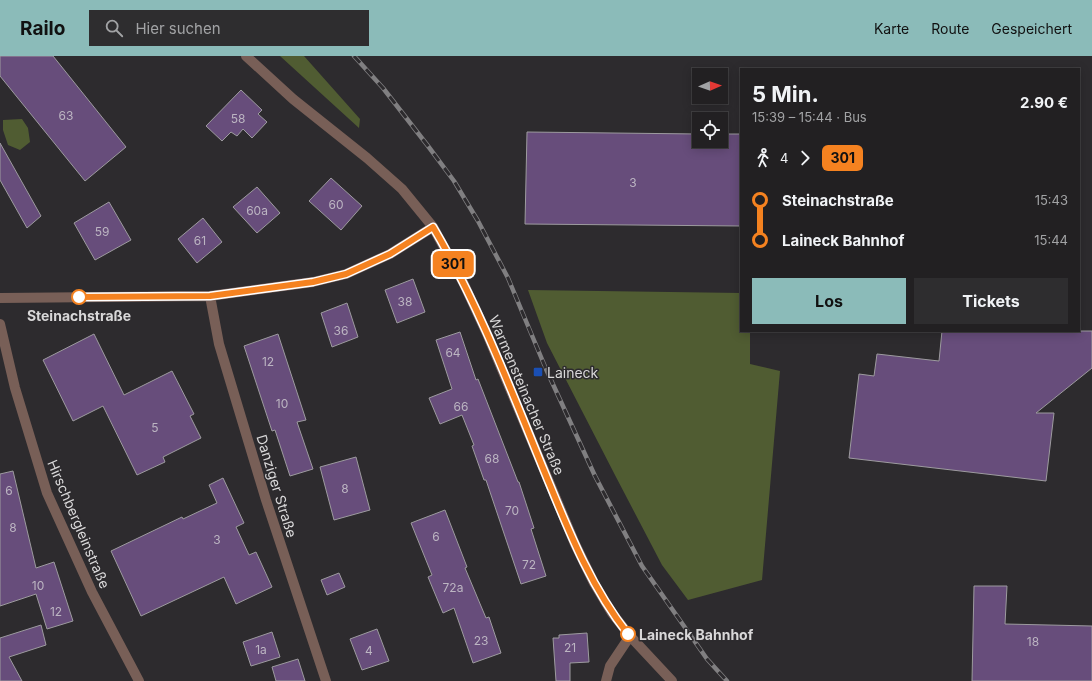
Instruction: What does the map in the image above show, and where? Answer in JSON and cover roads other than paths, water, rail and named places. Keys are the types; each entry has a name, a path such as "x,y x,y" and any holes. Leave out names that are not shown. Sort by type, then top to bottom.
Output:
{"street":[{"name":"Warmensteinacher Straße","path":"246,56 293,99 402,189 433,227 463,282 488,336 575,544 598,589 612,613 630,636 672,681"},
{"path":"0,298 210,296 313,282 346,274 390,254 433,227"},
{"name":"Danziger Straße","path":"210,296 219,344 266,500 326,681"},
{"name":"Hirschbergleinstraße","path":"0,324 15,388 47,493 92,592 139,681"},
{"path":"606,681 610,666 630,636"}],"railway":[{"path":"354,56 383,88 428,146 454,181 478,221 508,278 546,369 595,476 642,566 707,659 727,681"}],"place":[{"name":"Steinachstraße","path":"79,297"},
{"name":"Laineck","path":"538,372"},
{"name":"Laineck Bahnhof","path":"628,634"}]}
